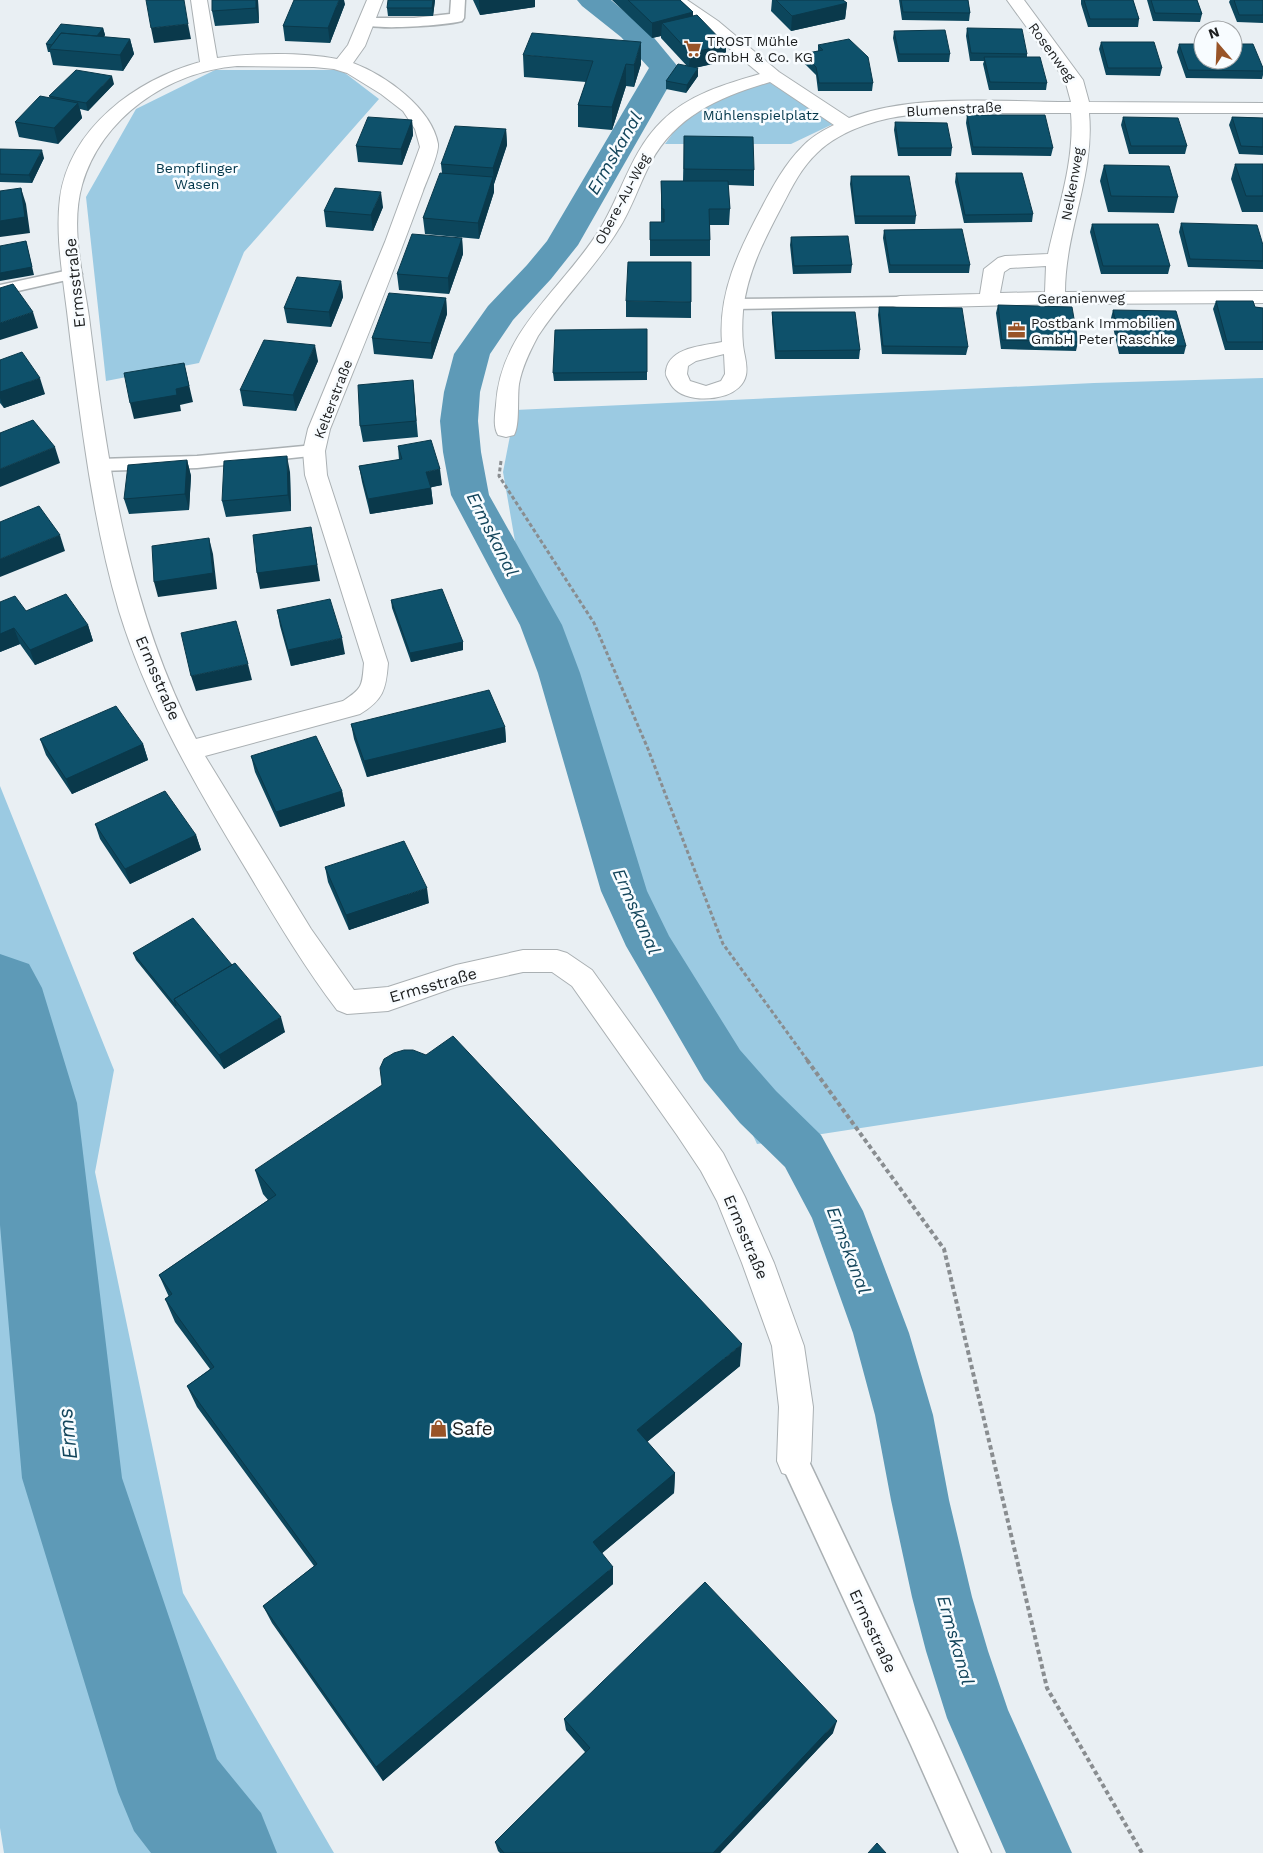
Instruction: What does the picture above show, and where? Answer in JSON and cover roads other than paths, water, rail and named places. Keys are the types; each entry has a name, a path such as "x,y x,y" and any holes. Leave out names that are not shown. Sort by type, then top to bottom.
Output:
{"street":[{"path":"199,0 209,64"},
{"path":"342,65 356,46 375,0"},
{"path":"676,0 712,25 773,76 848,126"},
{"name":"Rosenweg","path":"1015,0 1074,80 1079,92 1079,107"},
{"name":"Ermsstraße","path":"342,65 281,61 209,64 181,74 152,88 128,104 106,124 88,148 77,171 69,206 80,341 114,550 133,618 154,676 191,750 222,806 322,970 347,1002 388,999 456,976 523,961 557,961 582,978 712,1162 733,1205 758,1263 788,1346 796,1407 794,1461"},
{"name":"Kelterstraße","path":"191,750 351,708 369,696 375,682 376,663 316,474 314,451 325,412 395,242 429,147 427,131 419,117 364,74 342,65"},
{"name":"Obere-Au-Weg","path":"506,430 510,376 524,346 552,301 609,229 645,154 656,138 680,115 698,103 723,92 773,76"},
{"name":"Blumenstraße","path":"733,346 733,304 744,265 764,219 806,153 817,143 848,126 870,117 926,107 1263,108"},
{"name":"Nelkenweg","path":"1054,298 1058,260 1076,178 1081,132 1079,107"},
{"path":"989,300 994,269 1005,262 1058,260"},
{"name":"Geranienweg","path":"900,302 1054,298 1263,297"}],"lane":[{"path":"366,22 414,22 457,18 458,0"},
{"path":"0,290 74,274"},
{"path":"733,304 900,302"},
{"path":"99,465 197,462 314,451"},
{"name":"Ermsstraße","path":"794,1461 922,1734 975,1853"}],"waterway":[{"name":"Ermskanal","path":"592,0 631,31 664,68 561,245 539,272 500,313 472,354 462,392 459,421 462,452 470,495 541,625 559,673 624,891 650,946 722,1065 758,1107 803,1151 836,1211 881,1333 904,1415 920,1500 942,1597 957,1651 979,1718 1039,1853"},
{"name":"Erms","path":"0,988 33,1103 72,1478 173,1792 221,1853"}],"place":[{"name":"TROST Mühle GmbH & Co. KG","path":"693,49"},
{"name":"Postbank Immobilien GmbH Peter Raschke","path":"1017,331"},
{"name":"Safe","path":"438,1428"}],"park label":[{"name":"Mühlenspielplatz","path":"761,115"},
{"name":"Bempflinger Wasen","path":"197,176"}]}
